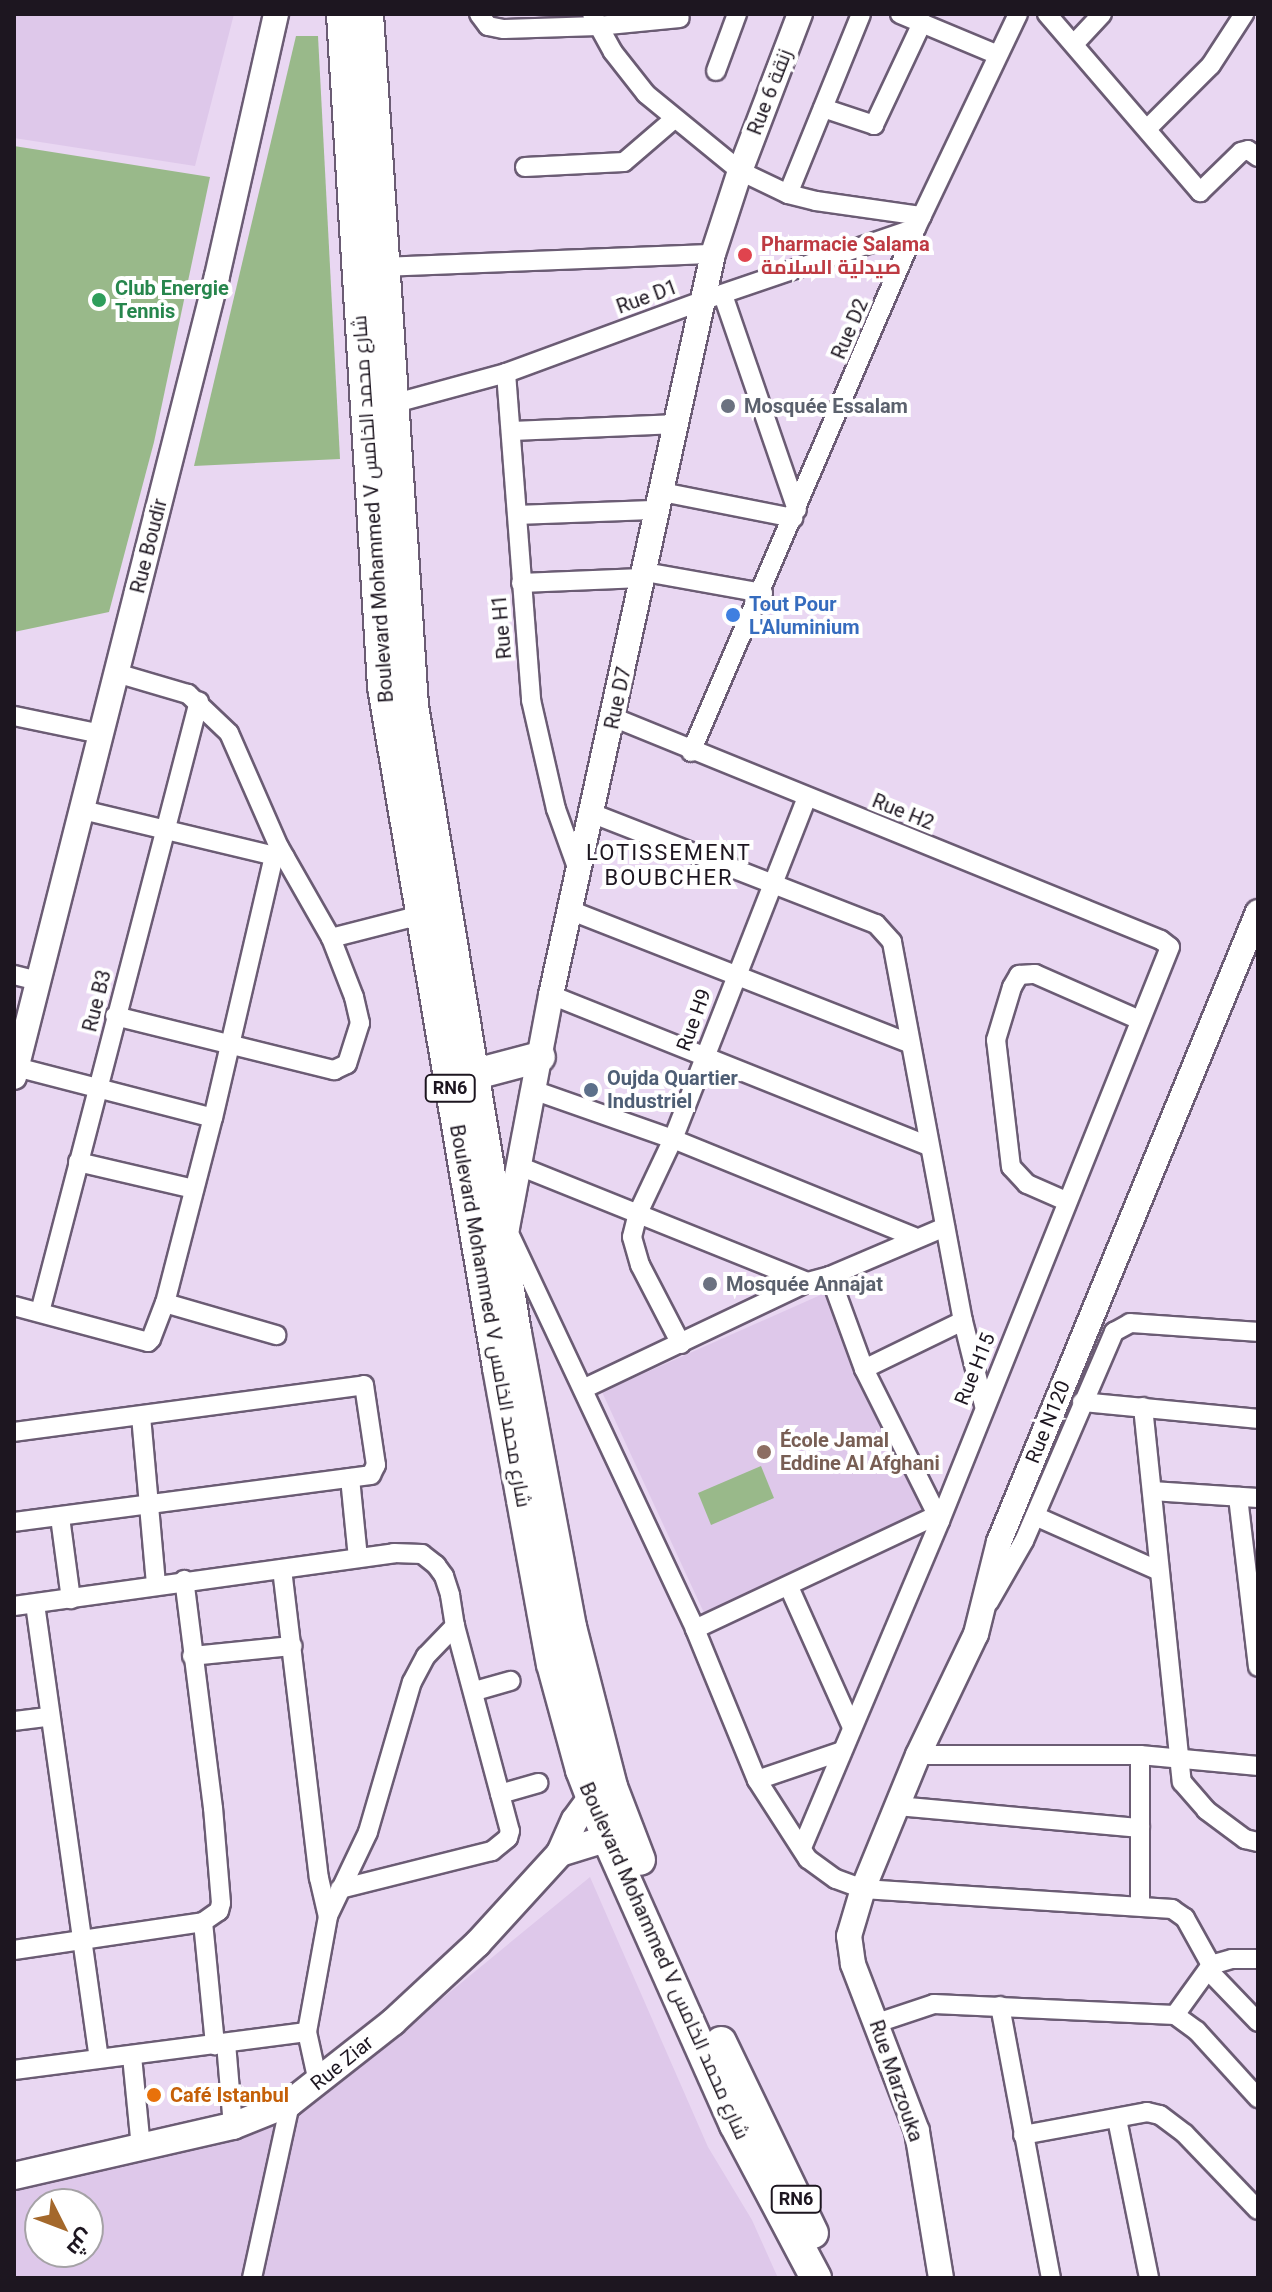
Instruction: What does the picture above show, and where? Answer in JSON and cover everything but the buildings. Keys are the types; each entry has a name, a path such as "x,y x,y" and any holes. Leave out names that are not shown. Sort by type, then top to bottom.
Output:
{"main road":[{"name":"Boulevard Mohammed V شارع محمد الخامس","path":"342,14 378,406 413,706 476,1074 549,1652 618,1836 747,2123 835,2278"},
{"name":"Boulevard Mohammed V شارع محمد الخامس","path":"368,14 384,267 378,406 378,647 421,915 494,1230"},
{"path":"476,1074 540,1057"},
{"name":"Rue Ziar","path":"14,2176 233,2126 290,2103 443,1977 524,1897 560,1853 575,1820 602,1793"},
{"name":"Boulevard Mohammed V شارع محمد الخامس","path":"618,1836 742,2089 755,2166 816,2278"},
{"path":"560,1853 618,1836"}],"street":[{"name":"Rue Boudir","path":"15,1072 26,978 83,810 217,276 276,14"},
{"path":"479,14 484,23 495,29 595,20 680,18"},
{"path":"716,71 737,14"},
{"name":"Rue 6 زنقة","path":"740,171 800,14"},
{"path":"788,194 861,14"},
{"path":"900,14 998,55"},
{"name":"Rue D2","path":"691,752 763,593 919,222 1018,14"},
{"path":"1047,14 1200,192 1241,152 1248,150 1258,157"},
{"path":"1074,44 1102,14"},
{"path":"1148,128 1211,65 1244,14"},
{"path":"595,20 631,77 674,119 740,171 788,194 919,222"},
{"path":"823,108 874,125 922,23"},
{"path":"525,167 624,162 674,119"},
{"name":"Rue D7","path":"494,1230 519,1166 551,995 615,718 660,501 714,298 713,254 740,171"},
{"name":"Rue D1","path":"378,406 506,373 919,222"},
{"path":"384,267 713,254"},
{"path":"518,515 660,501 795,514 714,298"},
{"name":"Rue H1","path":"506,373 531,700 556,809 578,870"},
{"path":"512,431 678,424"},
{"path":"521,583 644,575 763,593"},
{"path":"115,1016 329,1070 347,1064 360,1023 354,997 331,938 279,856 229,733 199,701 188,694 116,673"},
{"name":"Rue B3","path":"40,1312 199,701"},
{"path":"14,716 101,734"},
{"name":"Rue H2","path":"615,718 691,752 1161,940 1170,950"},
{"name":"Rue H9","path":"681,1344 635,1254 632,1237 638,1213 673,1139 734,976 807,797"},
{"path":"83,810 279,856"},
{"path":"591,813 774,882 884,930 896,954 909,1043 963,1321 984,1405"},
{"path":"14,1306 148,1342 165,1303 279,856"},
{"path":"572,911 909,1043"},
{"name":"Rue N120","path":"849,1936 863,1889 918,1755 982,1615 1004,1531 1258,912"},
{"path":"331,938 421,915"},
{"name":"Rue H15","path":"802,1848 1170,950"},
{"path":"1066,1201 1027,1184 1011,1167 996,1040 1012,987 1019,975 1035,974 1140,1020"},
{"path":"551,995 929,1146"},
{"path":"15,1072 98,1087 213,1118"},
{"path":"533,1090 673,1139 914,1237"},
{"path":"78,1162 194,1189"},
{"path":"519,1166 808,1282"},
{"path":"583,1389 808,1282 830,1276 914,1237 945,1227"},
{"path":"494,1230 583,1389 695,1629 757,1780 817,1867 863,1889 1140,1906 1180,1913 1210,1968 1258,2022"},
{"path":"695,1629 938,1518 864,1369 830,1276"},
{"path":"165,1303 276,1335"},
{"path":"864,1369 963,1321"},
{"path":"982,1615 1035,1516 1103,1353 1121,1326 1130,1323 1258,1332"},
{"path":"14,1432 364,1385 376,1465 371,1475 14,1522"},
{"path":"1082,1402 1258,1419"},
{"path":"1143,1407 1182,1782 1196,1800 1245,1839 1258,1842"},
{"path":"141,1416 156,1584"},
{"path":"350,1478 358,1558"},
{"path":"1152,1491 1258,1498"},
{"path":"1238,1497 1258,1667"},
{"path":"1035,1516 1159,1571"},
{"path":"60,1517 71,1599"},
{"path":"14,1606 184,1580 411,1552 422,1554 444,1576 510,1831 501,1846 340,1889"},
{"path":"282,1569 319,1878 328,1916"},
{"path":"14,1950 203,1922 219,1911 221,1903 184,1580"},
{"path":"789,1587 852,1727"},
{"path":"35,1604 99,2059"},
{"path":"318,2082 307,2032 328,1916 368,1832 412,1682 426,1656 455,1626"},
{"path":"192,1656 293,1646"},
{"path":"475,1691 511,1681"},
{"path":"14,1721 49,1717"},
{"path":"757,1780 842,1751"},
{"path":"918,1755 1140,1755 1258,1766"},
{"path":"1140,1755 1140,1906"},
{"path":"500,1794 538,1783"},
{"path":"898,1806 1140,1828"},
{"path":"203,1922 233,2126"},
{"name":"Rue Marzouka","path":"849,1936 853,1964 917,2131 941,2278"},
{"path":"1175,2015 1210,1968 1225,1960 1258,1959"},
{"path":"877,2023 934,2004 1175,2015 1197,2031 1258,2098"},
{"path":"1000,2006 1051,2278"},
{"path":"14,2070 307,2032"},
{"path":"132,2056 141,2147"},
{"path":"252,2278 290,2103"},
{"path":"1023,2135 1147,2112 1172,2123 1258,2210"},
{"path":"1117,2119 1149,2278"}],"shaded area":[{"path":"14,14 234,14 195,166 14,138"},
{"name":"École Jamal Eddine Al Afghani","path":"825,1293 925,1513 705,1615 602,1392"},
{"path":"590,1877 708,2147 752,2220 778,2278 14,2278 14,2179 310,2107"}],"green space":[{"path":"296,36 318,36 340,459 194,466"},
{"name":"Club Energie Tennis","path":"14,146 210,177 154,442 109,612 14,632"},
{"path":"761,1466 774,1498 711,1525 698,1493"}],"place":[{"name":"Pharmacie Salama صيدلية السلامة","path":"745,255"},
{"name":"Club Energie Tennis","path":"99,300"},
{"name":"Mosquée Essalam","path":"728,406"},
{"name":"Tout Pour L'Aluminium","path":"733,615"},
{"name":"Oujda Quartier Industriel","path":"591,1090"},
{"name":"Mosquée Annajat","path":"710,1284"},
{"name":"École Jamal Eddine Al Afghani","path":"764,1452"},
{"name":"Café Istanbul","path":"154,2095"}],"district":[{"name":"LOTISSEMENT BOUBCHER","path":"669,864"}]}
